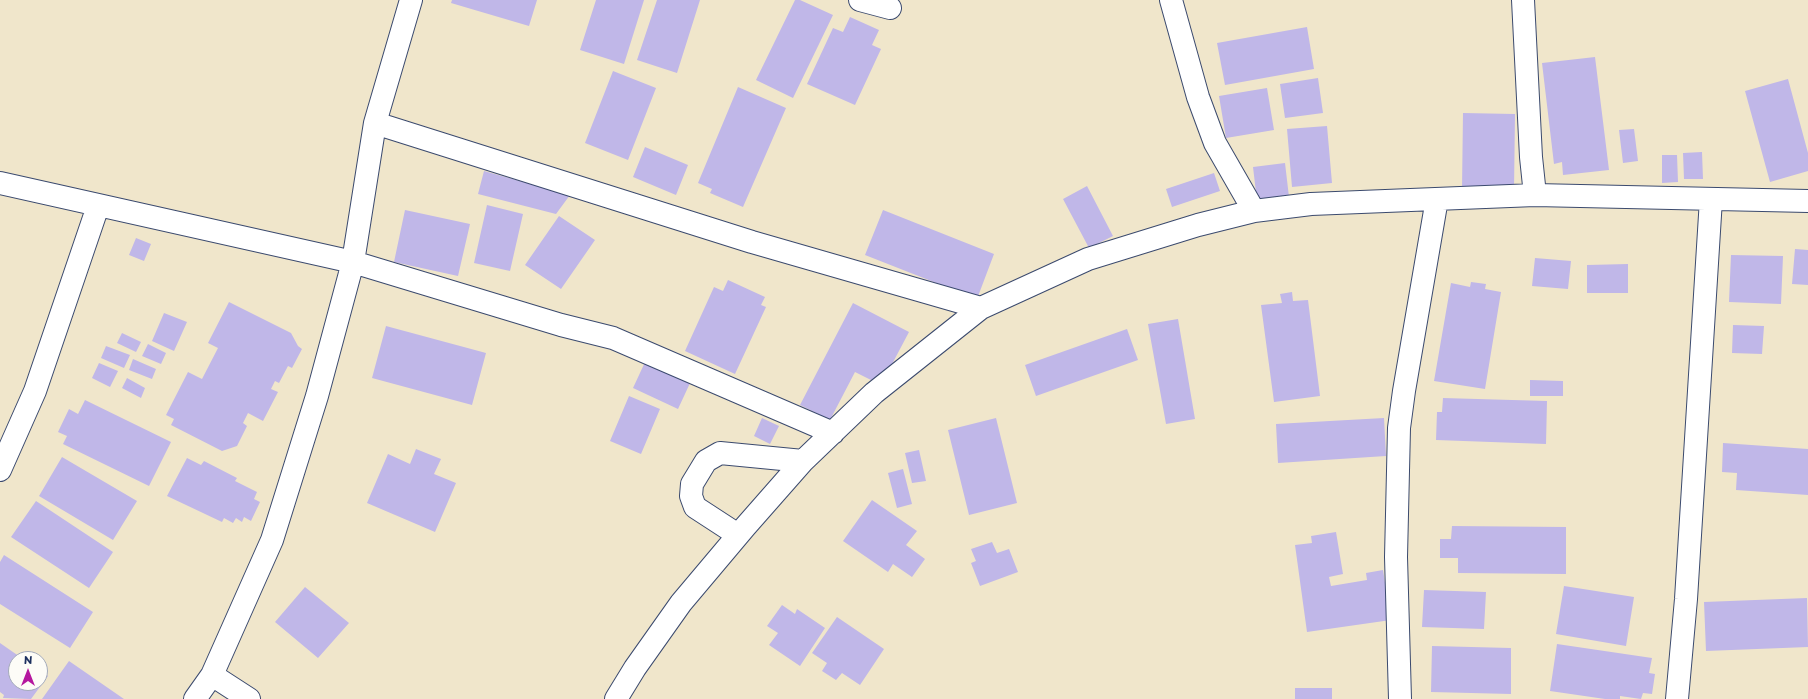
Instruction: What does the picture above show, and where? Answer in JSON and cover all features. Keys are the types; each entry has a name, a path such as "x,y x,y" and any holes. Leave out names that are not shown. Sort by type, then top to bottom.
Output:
{"street":[{"path":"195,699 212,674 272,540 318,396 353,262 375,123 411,0"},
{"path":"860,0 890,8"},
{"path":"1171,0 1198,97 1215,143 1254,211"},
{"path":"1523,0 1531,157 1535,195"},
{"path":"375,123 752,242 981,308"},
{"path":"0,183 353,262 561,325 613,338 833,433"},
{"path":"616,699 635,668 681,603 738,535 804,462 874,393 981,308 1088,258 1198,225 1254,211 1311,204 1535,195 1808,201"},
{"path":"1400,699 1396,557 1399,428 1437,199"},
{"path":"1677,699 1686,599 1711,199"},
{"path":"0,470 35,392 98,206"},
{"path":"738,535 695,507 691,496 692,484 706,462 720,453 804,462"},
{"path":"212,674 249,699"}],"building":[{"path":"452,0 537,0 529,26 451,3"},
{"path":"596,0 644,0 624,64 580,50"},
{"path":"657,0 700,0 677,73 637,60"},
{"path":"795,0 800,0 833,15 793,98 756,80"},
{"path":"850,17 879,30 872,45 881,49 855,105 807,84 833,28 843,32"},
{"path":"1307,27 1314,69 1225,85 1217,43"},
{"path":"1595,57 1609,170 1563,175 1562,162 1554,164 1542,63"},
{"path":"613,71 656,88 628,160 585,143"},
{"path":"1318,78 1323,113 1285,118 1280,84"},
{"path":"1788,79 1808,153 1808,171 1770,182 1745,91"},
{"path":"738,87 786,108 743,207 710,193 712,189 698,183"},
{"path":"1267,88 1274,130 1226,138 1219,96"},
{"path":"1463,113 1515,114 1514,190 1462,189"},
{"path":"1327,126 1332,183 1292,187 1287,129"},
{"path":"1634,129 1638,161 1623,163 1619,130"},
{"path":"645,147 688,165 676,195 633,177"},
{"path":"1702,152 1703,179 1684,179 1683,153"},
{"path":"1662,155 1677,155 1678,182 1662,183"},
{"path":"1285,163 1289,197 1257,201 1253,167"},
{"path":"484,171 570,195 556,214 478,194"},
{"path":"1214,173 1220,191 1172,207 1166,189"},
{"path":"1087,186 1113,236 1089,248 1063,199"},
{"path":"487,205 523,214 510,271 474,263"},
{"path":"405,210 470,224 458,276 394,262"},
{"path":"883,210 994,254 977,299 865,255"},
{"path":"559,216 595,240 561,289 525,265"},
{"path":"136,238 151,244 144,261 129,255"},
{"path":"1795,249 1808,250 1808,285 1792,284"},
{"path":"1731,255 1783,256 1781,304 1729,302"},
{"path":"1535,258 1571,261 1568,289 1532,286"},
{"path":"1628,264 1628,293 1587,293 1587,265"},
{"path":"728,280 765,297 761,305 766,307 735,374 685,351 714,287 723,291"},
{"path":"1471,282 1486,284 1485,289 1501,292 1485,389 1434,381 1451,283 1470,287"},
{"path":"1292,292 1293,301 1308,300 1320,396 1274,402 1261,305 1282,303 1280,294"},
{"path":"229,302 291,333 298,346 302,349 292,368 288,366 279,383 275,381 271,389 278,392 263,421 248,413 243,423 247,426 237,446 222,451 171,425 174,419 166,415 188,372 202,379 218,348 208,343"},
{"path":"853,303 909,332 881,385 855,372 830,420 800,405"},
{"path":"164,313 187,322 174,351 152,341"},
{"path":"1178,319 1195,419 1166,424 1148,324"},
{"path":"1733,325 1764,326 1762,354 1732,353"},
{"path":"386,326 486,353 472,405 372,378"},
{"path":"1127,329 1138,360 1036,396 1025,365"},
{"path":"122,333 141,342 136,352 117,343"},
{"path":"148,344 166,353 161,364 142,356"},
{"path":"106,346 130,355 124,368 101,358"},
{"path":"133,359 156,369 152,379 129,370"},
{"path":"646,360 691,381 678,409 633,388"},
{"path":"99,363 118,371 110,387 92,378"},
{"path":"127,378 145,388 141,398 122,388"},
{"path":"1530,380 1563,381 1563,396 1530,396"},
{"path":"629,396 660,409 641,454 610,441"},
{"path":"1443,398 1547,401 1546,444 1436,440 1437,412 1442,412"},
{"path":"85,400 171,442 149,486 63,444 67,436 58,432 69,409 78,414"},
{"path":"762,418 779,426 770,444 754,436"},
{"path":"996,418 1017,503 969,515 948,430"},
{"path":"1384,418 1386,456 1278,463 1276,424"},
{"path":"1723,443 1808,449 1808,495 1736,490 1737,473 1722,472"},
{"path":"416,449 441,459 434,474 456,483 435,532 367,503 388,454 410,464"},
{"path":"919,450 926,481 912,483 905,453"},
{"path":"62,457 137,501 113,540 39,496"},
{"path":"187,458 201,465 204,461 237,478 235,481 257,492 254,499 260,502 251,521 244,517 242,522 236,518 233,523 224,518 222,522 167,496"},
{"path":"903,469 912,504 897,508 888,473"},
{"path":"872,500 917,531 906,545 925,559 912,577 893,564 888,572 843,541"},
{"path":"36,501 113,552 89,588 11,537"},
{"path":"1452,526 1566,527 1566,574 1458,573 1458,558 1440,558 1440,539 1451,539"},
{"path":"1336,532 1343,574 1329,577 1331,586 1367,580 1366,573 1383,570 1391,620 1307,632 1295,545 1312,543 1311,536"},
{"path":"992,542 997,553 1009,549 1018,572 980,586 971,563 976,561 971,549"},
{"path":"4,555 93,612 70,648 0,604 0,562"},
{"path":"1564,586 1634,597 1626,646 1556,634"},
{"path":"305,587 349,623 318,658 275,622"},
{"path":"1424,590 1486,592 1484,629 1422,627"},
{"path":"1807,598 1808,647 1706,651 1704,602"},
{"path":"782,605 795,614 797,609 825,628 800,666 769,645 778,633 767,626"},
{"path":"837,617 884,649 860,685 842,673 836,680 822,671 827,663 812,653"},
{"path":"0,643 12,651 8,651 8,691 37,691 31,699 3,698 4,695 0,692"},
{"path":"1557,644 1652,658 1649,673 1655,674 1652,694 1643,693 1641,699 1620,696 1620,699 1605,699 1550,691"},
{"path":"1432,646 1511,648 1511,694 1431,692"},
{"path":"69,661 124,699 42,699"},
{"path":"1295,688 1332,688 1332,699 1295,699"}]}
